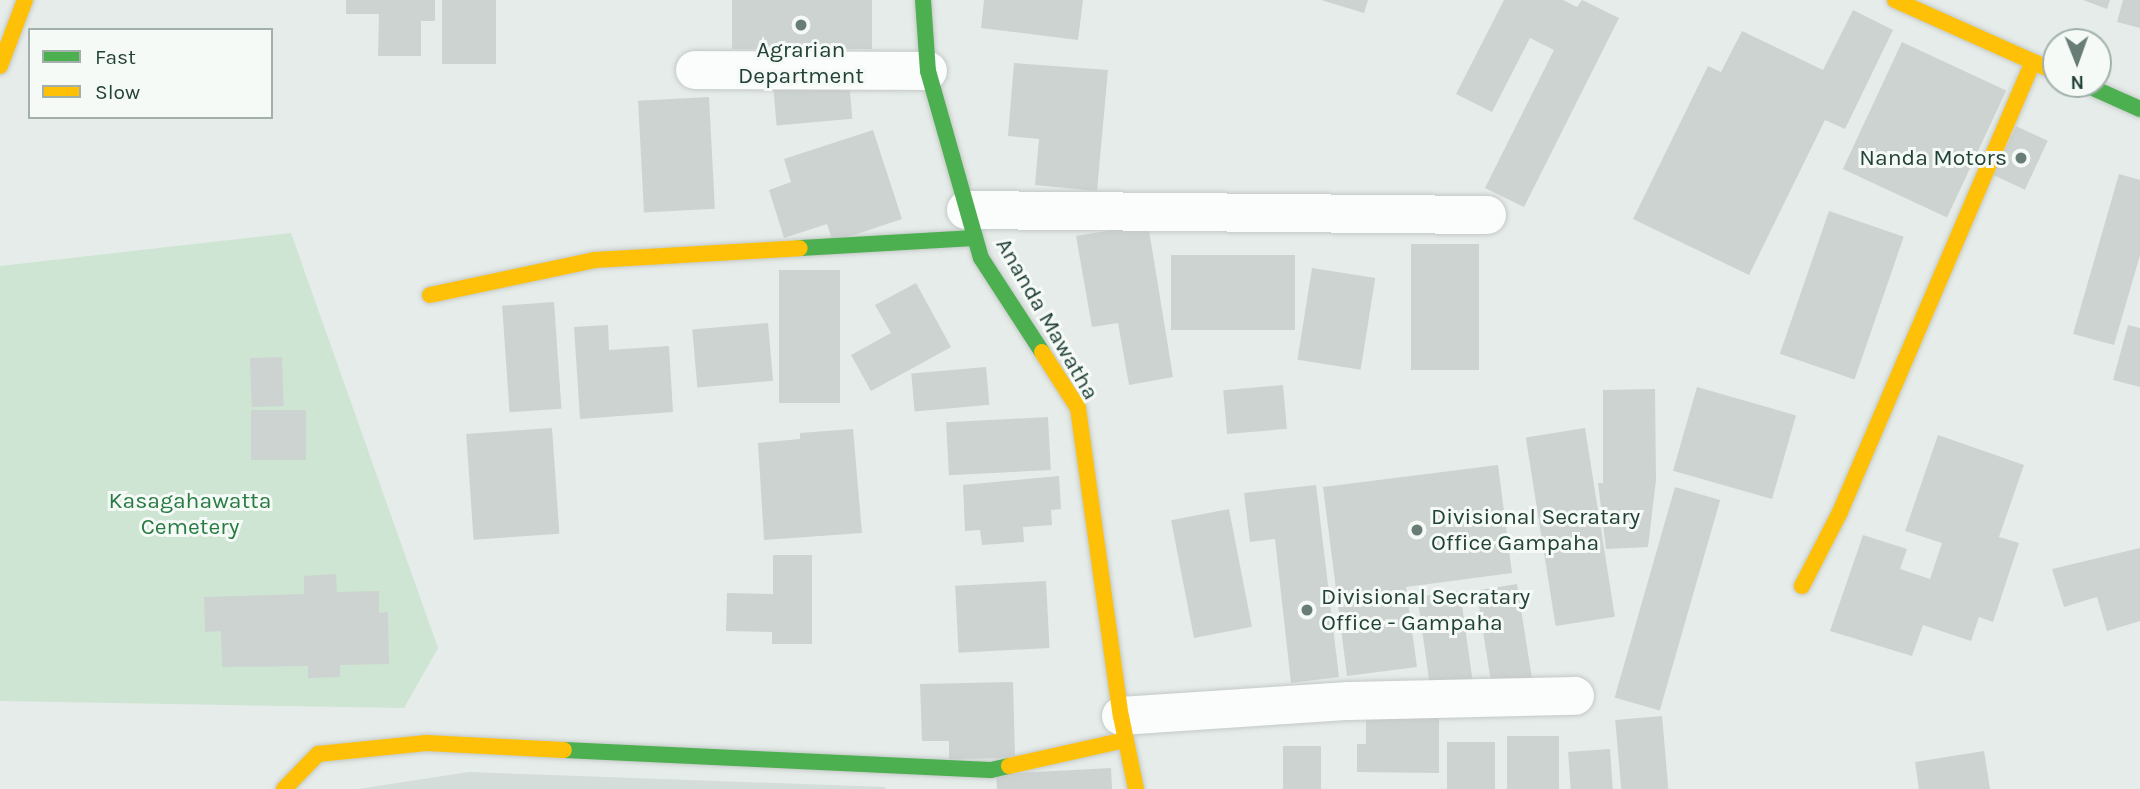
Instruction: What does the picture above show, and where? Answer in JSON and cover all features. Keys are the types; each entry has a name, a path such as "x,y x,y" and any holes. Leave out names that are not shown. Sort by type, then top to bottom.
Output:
{"street":[{"path":"0,66 25,0"},
{"name":"Ananda Mawatha","path":"923,0 928,71 981,258 1078,408 1123,728 1136,789"},
{"path":"1895,0 2042,66"},
{"path":"1802,586 1840,512 2033,62"},
{"path":"695,70 928,71"},
{"path":"2112,96 2140,109"},
{"path":"430,295 594,260 971,224 1487,215"},
{"path":"284,789 318,754 426,743 991,770 1123,728 1349,701 1575,696"}],"shaded area":[{"path":"469,772 885,787 885,789 358,789"}],"green space":[{"name":"Kasagahawatta Cemetery","path":"291,233 438,648 404,708 0,701 0,266"}],"building":[{"path":"346,0 435,0 435,21 421,21 421,56 378,56 379,14 346,14"},
{"path":"442,0 496,0 496,64 442,64"},
{"name":"Agrarian Department","path":"732,0 872,0 872,49 732,49"},
{"path":"984,0 1083,0 1078,40 981,28"},
{"path":"1321,0 1368,0 1364,13"},
{"path":"1504,0 1563,0 1577,7 1582,0 1619,18 1524,207 1485,188 1554,50 1530,38 1492,112 1456,94"},
{"path":"2083,0 2110,0 2107,9"},
{"path":"2123,0 2140,0 2140,28 2117,22"},
{"path":"1853,10 1893,30 1845,129 1825,120 1749,275 1633,219 1708,66 1721,72 1742,31 1823,70"},
{"path":"1902,42 2006,91 1947,217 1843,169"},
{"path":"1014,63 1108,70 1097,191 1035,185 1039,139 1008,136"},
{"path":"849,81 852,119 777,125 773,88"},
{"path":"709,97 715,209 644,213 638,101"},
{"name":"Nanda Motors","path":"2016,126 2048,141 2025,190 1993,175"},
{"path":"873,130 902,219 833,242 827,224 784,238 769,190 791,182 784,159"},
{"path":"2119,174 2140,180 2140,255 2114,345 2073,334"},
{"path":"1829,211 1904,237 1855,379 1780,354"},
{"path":"1148,224 1173,377 1129,385 1118,323 1092,327 1076,236"},
{"path":"1411,244 1479,244 1479,370 1411,370"},
{"path":"1171,255 1295,255 1295,330 1171,330"},
{"path":"1312,268 1375,278 1361,370 1297,360"},
{"path":"779,270 840,270 840,403 779,403"},
{"path":"916,283 951,347 871,391 851,355 891,333 875,305"},
{"path":"554,302 561,409 510,412 502,306"},
{"path":"768,323 773,381 697,387 692,330"},
{"path":"608,325 609,350 669,346 673,412 580,419 574,327"},
{"path":"2128,325 2140,328 2140,387 2113,380"},
{"path":"282,357 284,406 252,407 250,358"},
{"path":"986,367 989,405 915,411 911,374"},
{"path":"1283,385 1287,429 1227,434 1223,390"},
{"path":"1697,387 1796,415 1772,499 1673,471"},
{"name":"Divisional Secratary Office Gampaha","path":"1655,389 1656,480 1648,547 1606,549 1598,483 1603,483 1603,390"},
{"path":"251,410 306,410 306,460 251,460"},
{"path":"1048,417 1051,470 949,475 946,422"},
{"path":"552,428 559,534 474,540 466,434"},
{"name":"Divisional Secratary Office Gampaha","path":"1585,428 1615,617 1556,626 1526,437"},
{"path":"853,429 862,533 764,540 758,443 800,439 800,433"},
{"path":"1938,435 2024,465 1999,537 2019,543 1993,622 1979,617 1971,641 1923,625 1912,656 1830,631 1863,535 1907,549 1900,569 1930,579 1942,543 1905,531"},
{"name":"Divisional Secratary Office Gampaha","path":"1498,465 1512,573 1406,587 1417,667 1347,676 1323,487"},
{"path":"1059,476 1061,509 1051,510 1052,525 1023,527 1024,542 982,545 980,530 965,531 963,485"},
{"name":"Divisional Secratary Office - Gampaha","path":"1316,485 1339,677 1291,683 1275,539 1250,542 1244,493"},
{"name":"Divisional Secratary Office Gampaha","path":"1675,487 1720,500 1660,710 1615,698"},
{"path":"1229,509 1252,627 1194,638 1171,520"},
{"path":"2140,548 2140,621 2107,631 2097,597 2064,607 2052,569"},
{"path":"773,555 812,555 812,644 772,644 772,632 726,631 727,593 773,594"},
{"path":"336,574 337,592 379,591 379,613 388,612 389,664 340,665 340,677 308,678 308,666 222,667 221,631 205,632 204,597 304,594 304,576"},
{"path":"1046,581 1050,648 959,653 955,586"},
{"name":"Divisional Secratary Office Gampaha","path":"1517,584 1532,681 1492,687 1477,590"},
{"name":"Divisional Secratary Office Gampaha","path":"1460,591 1473,687 1431,693 1417,597"},
{"path":"1013,682 1015,758 949,759 949,741 922,741 920,684"},
{"path":"1439,712 1439,773 1357,772 1357,744 1366,744 1366,713"},
{"path":"1662,716 1668,789 1621,789 1615,720"},
{"path":"1507,736 1559,736 1559,789 1507,789"},
{"path":"1447,742 1495,742 1495,789 1447,789"},
{"path":"1283,746 1321,746 1321,789 1283,789"},
{"path":"1610,749 1613,789 1571,789 1568,752"},
{"path":"1984,751 1990,789 1919,789 1915,762"},
{"path":"1111,768 1112,789 997,789 996,774"}],"traffic: fast":[{"path":"923,0 928,71 981,258 1042,352"},
{"path":"2112,96 2140,109"},
{"path":"800,248 975,238"},
{"path":"564,750 991,770 1009,766"}],"traffic: slow":[{"path":"0,66 25,0"},
{"path":"1895,0 2042,66"},
{"path":"1802,586 1840,512 2033,62"},
{"path":"430,295 594,260 800,248"},
{"path":"1042,352 1078,408 1121,716 1136,789"},
{"path":"1009,766 1125,740"},
{"path":"284,789 318,754 426,743 564,750"}],"place":[{"name":"Agrarian Department","path":"801,25"},
{"name":"Nanda Motors","path":"2021,158"},
{"name":"Divisional Secratary Office Gampaha","path":"1417,530"},
{"name":"Divisional Secratary Office - Gampaha","path":"1307,610"}]}
